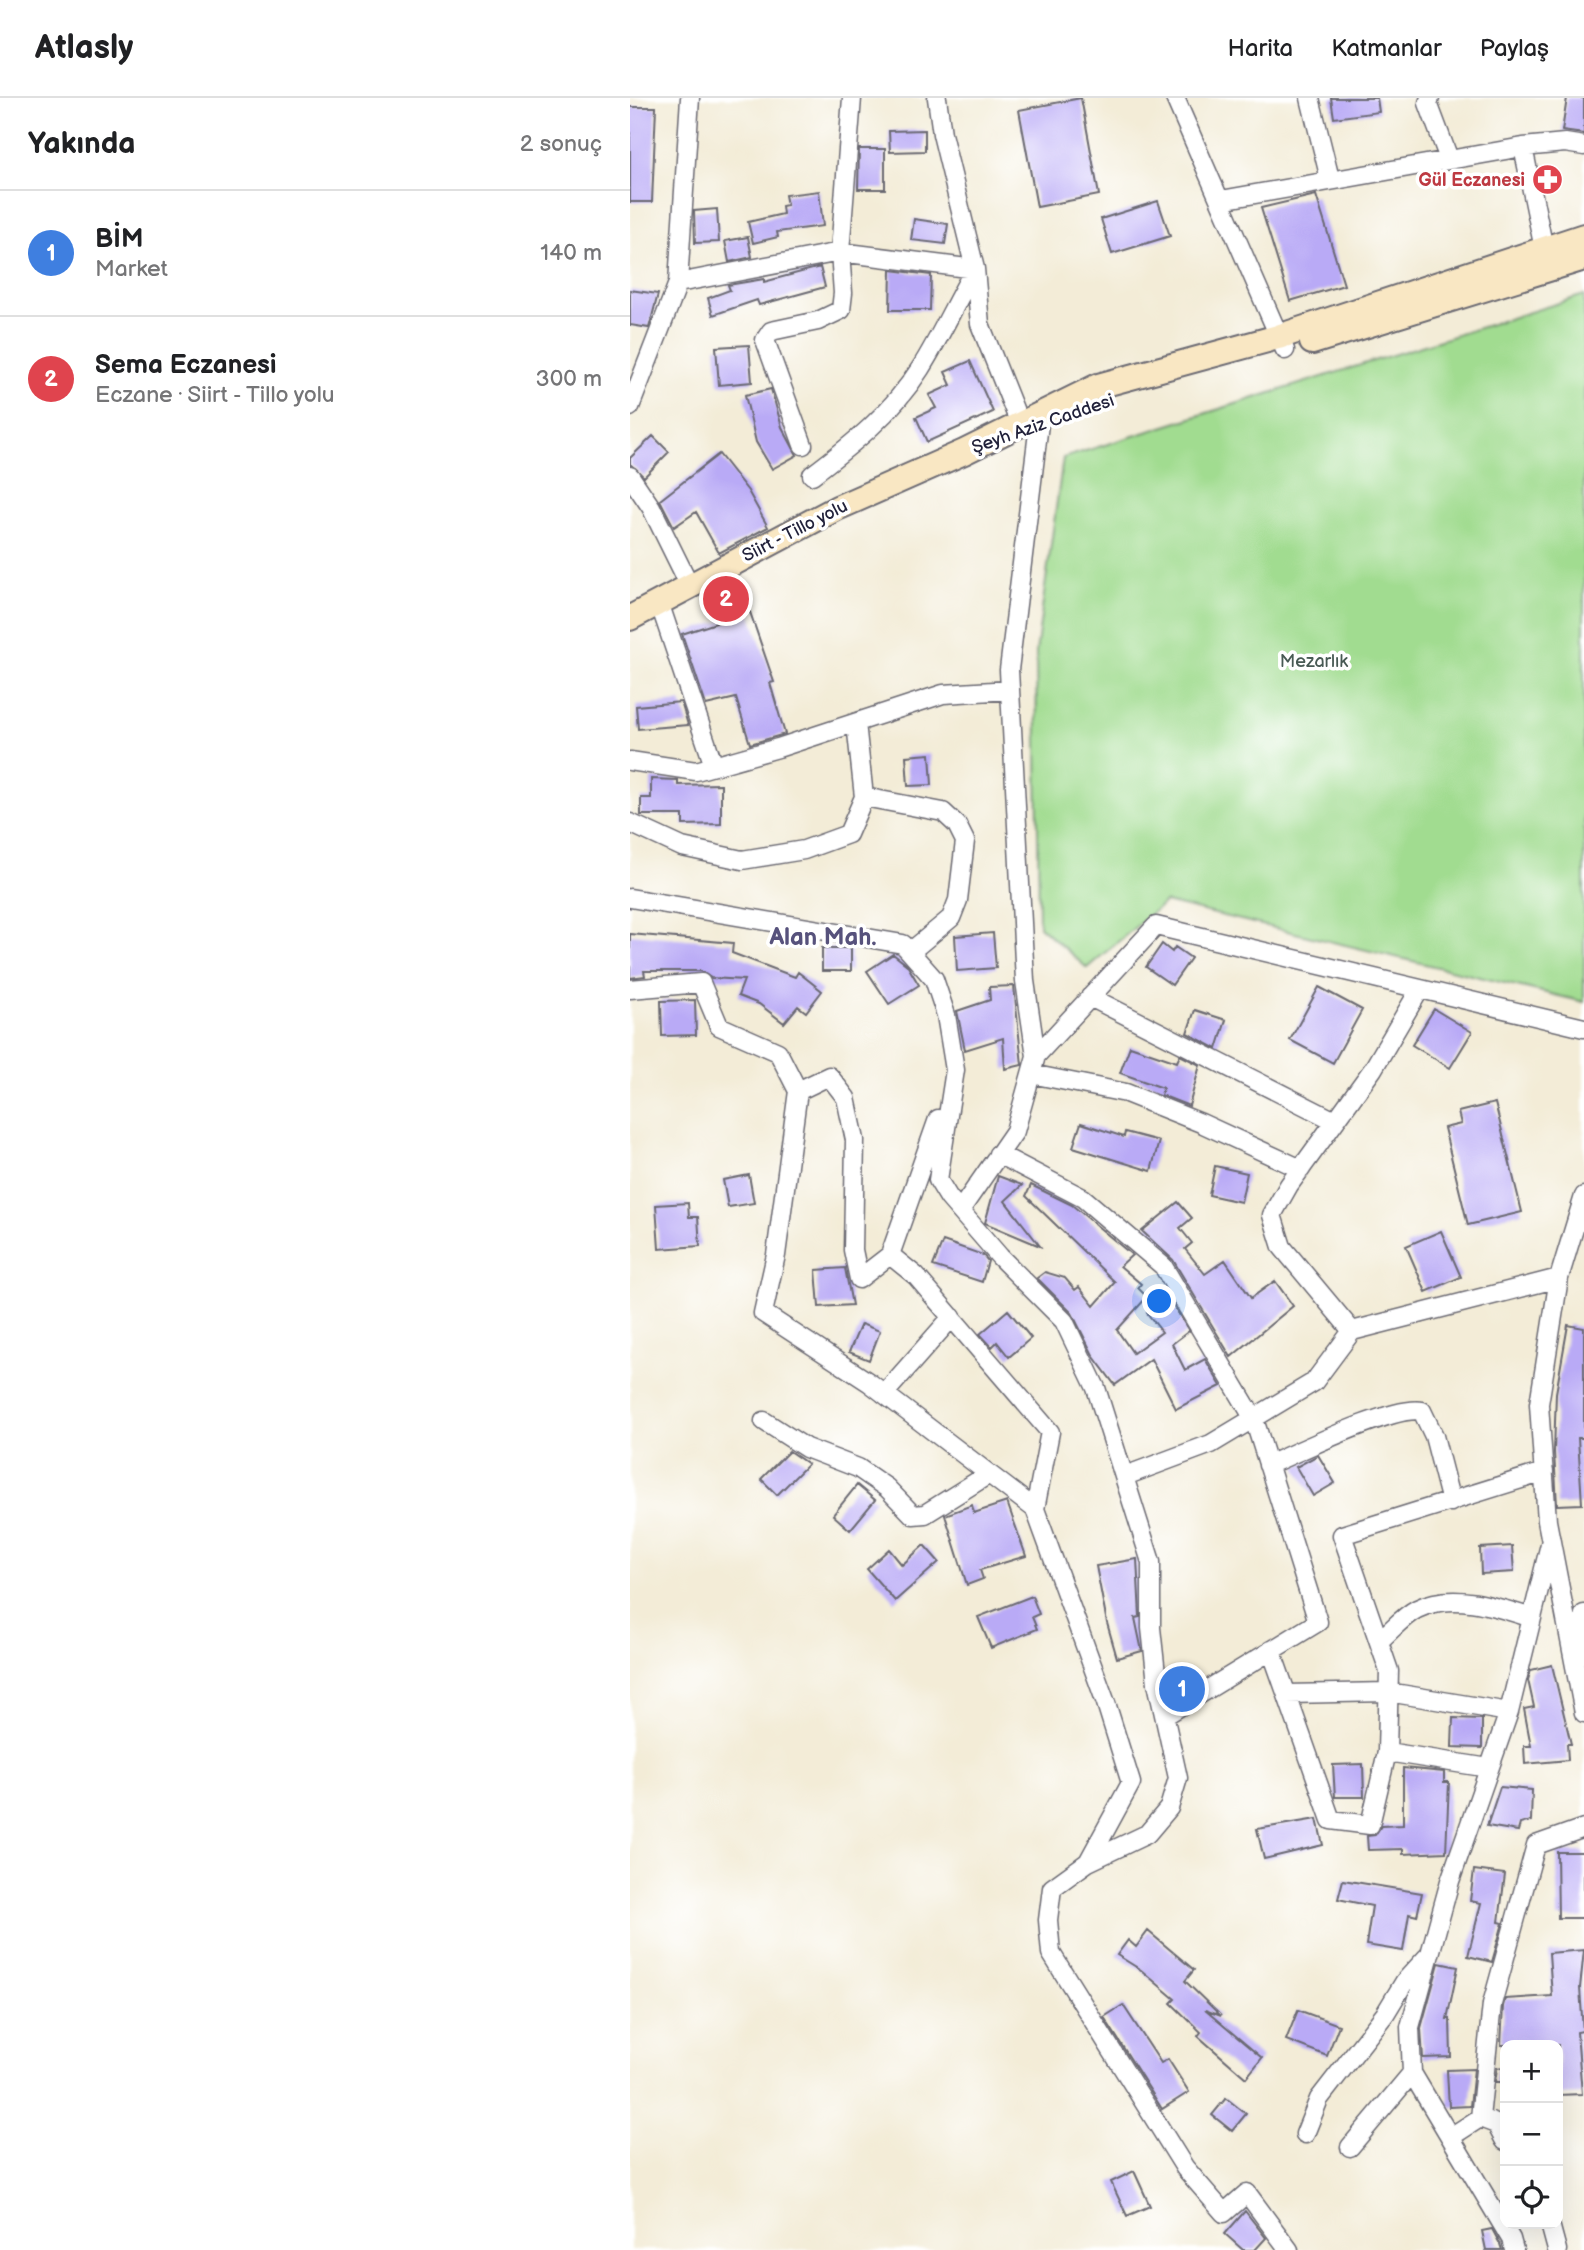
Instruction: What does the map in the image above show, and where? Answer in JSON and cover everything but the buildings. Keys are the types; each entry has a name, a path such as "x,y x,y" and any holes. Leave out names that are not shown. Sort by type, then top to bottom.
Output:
{"main road":[{"name":"Şeyh Aziz Caddesi","path":"1281,343 1584,236"},
{"name":"Şeyh Aziz Caddesi","path":"964,452 1030,424 1098,386 1411,314 1584,258"},
{"name":"Siirt - Tillo yolu","path":"630,618 837,508 964,452"}],"street":[{"path":"630,407 678,283 690,98"},
{"path":"803,445 765,340 771,331 818,321 841,310 844,293 841,252 852,98"},
{"path":"937,98 942,134 975,269 980,324 1030,424 1009,670 1025,981 1036,1056 1015,1131 961,1209"},
{"path":"1175,98 1281,343"},
{"path":"1310,98 1330,179"},
{"path":"1430,98 1428,103 1449,159"},
{"path":"1221,200 1449,159 1565,143 1584,146"},
{"path":"1523,148 1544,249"},
{"path":"678,283 841,252 975,269"},
{"path":"812,475 854,443 886,413 921,368 975,269"},
{"path":"630,476 651,507 690,586"},
{"path":"659,602 714,766"},
{"path":"630,761 696,771 943,694 1010,690"},
{"path":"630,823 682,848 742,860 804,850 848,834 864,797 856,723"},
{"path":"864,797 943,812 957,825 965,841 958,900 951,918 910,952"},
{"path":"630,898 903,944 934,979 946,1015 955,1070 937,1180 949,1198 1000,1257 1063,1321 1096,1388 1151,1562 1151,1628 1157,1683 1178,1778 1169,1808 1147,1834 1088,1862 1052,1888 1048,1920 1051,1953 1185,2168 1224,2213 1247,2193 1289,2250"},
{"path":"1036,1056 1156,926 1584,1028"},
{"path":"630,989 701,983 719,1026 778,1052 798,1091 776,1255 763,1313 884,1394 1035,1509"},
{"path":"1352,1331 1282,1247 1272,1215 1301,1169 1373,1069 1420,989"},
{"path":"1090,997 1335,1121"},
{"path":"798,1091 828,1076 846,1098 855,1140 853,1250 859,1279 890,1255 955,1070"},
{"path":"1031,1074 1126,1093 1201,1123 1301,1169"},
{"path":"999,1154 1083,1198 1163,1266 1254,1419 1318,1622 1166,1715"},
{"path":"1583,1200 1559,1278 1539,1405 1551,1541 1584,1713"},
{"path":"890,1255 916,1276 1050,1432 1035,1509 1106,1703 1131,1783 1088,1862"},
{"path":"1125,1476 1211,1444 1314,1382 1352,1331 1559,1278"},
{"path":"884,1394 952,1317"},
{"path":"1268,1465 1388,1416 1414,1409 1422,1411 1434,1436 1451,1502"},
{"path":"764,1421 806,1448 858,1468 887,1488 913,1515 925,1514 989,1474"},
{"path":"1271,1650 1331,1820 1370,1825 1387,1752 1389,1671 1342,1535 1544,1472"},
{"path":"1514,2250 1511,2239 1452,2136 1412,2073 1410,2027 1450,1881 1509,1712 1551,1541"},
{"path":"1379,1641 1419,1608 1443,1604 1477,1603 1532,1618"},
{"path":"1576,1671 1584,1614"},
{"path":"1287,1695 1388,1692 1509,1712"},
{"path":"1387,1752 1489,1768"},
{"path":"1480,2118 1492,2004 1536,1846 1584,1828"},
{"path":"1305,2134 1319,2099 1385,2014 1405,1981 1430,1954"},
{"path":"1350,2147 1412,2073"},
{"path":"1452,2136 1480,2118"},
{"path":"1480,2118 1496,2124 1500,2132"},
{"path":"1551,2229 1557,2250"}],"green space":[{"name":"Mezarlık","path":"1584,295 1584,1002 1165,902 1087,968 1039,926 1036,652 1063,458"}],"place":[{"name":"Gül Eczanesi","path":"1548,180"},
{"name":"Sema Eczanesi","path":"726,599"},
{"name":"BİM","path":"1182,1689"}],"district":[{"name":"Alan Mah.","path":"823,937"}]}
